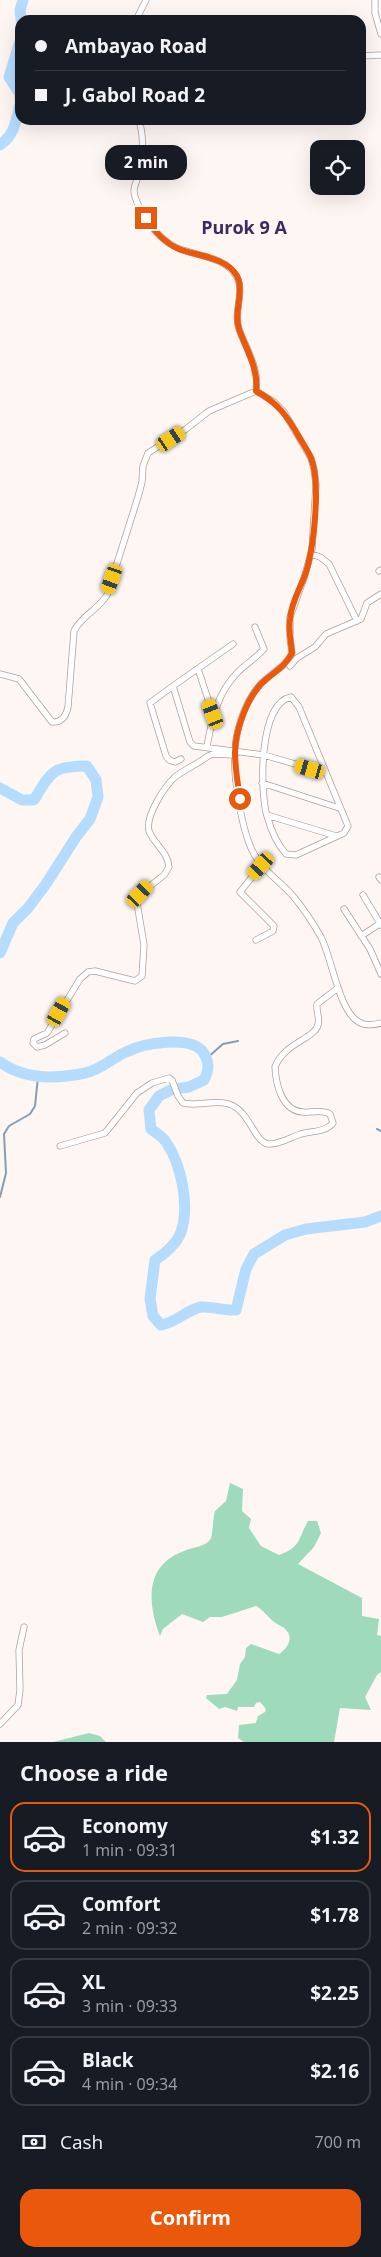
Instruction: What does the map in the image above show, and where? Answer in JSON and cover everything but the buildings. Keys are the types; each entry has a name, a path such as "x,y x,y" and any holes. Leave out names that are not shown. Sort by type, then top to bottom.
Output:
{"street":[{"path":"138,15 146,0"},
{"path":"375,0 375,13 381,34"},
{"path":"366,56 381,54"},
{"path":"140,125 142,160 134,189 142,212 152,229 172,245 213,259 232,270 239,284 238,327 251,354 257,384 256,391"},
{"path":"256,391 274,402 284,412 311,458 316,485 311,554 290,617 292,653 282,667 265,680 254,692 243,717 235,754 242,818 250,846 261,866 293,896 315,928 328,956 338,988 348,1011 357,1022 363,1024 381,1023"},
{"path":"0,674 19,679 49,719 56,722 64,718 68,708 74,631 81,620 98,606 107,595 138,497 142,482 143,466 148,453 186,429 209,411 256,391"},
{"path":"311,554 320,557 329,564 357,621"},
{"path":"290,666 300,656 315,646 326,634 357,621 363,615 367,603 381,594"},
{"path":"207,746 213,714 227,685 236,673 264,649 256,627"},
{"path":"181,759 175,762 169,760 166,756 150,703 233,644"},
{"path":"198,669 213,714"},
{"path":"173,686 190,742 194,746 207,746 235,754"},
{"path":"291,697 299,707 348,828 344,833 304,852 291,856 286,854 280,848 274,836 267,815 262,783 264,755 267,730 272,718 282,701 291,697"},
{"path":"65,1033 42,1047 37,1047 33,1043 34,1039 50,1030 84,975 95,971 135,981 142,976 144,945 137,902 140,894 147,886 164,875 169,867 164,852 149,830 148,817 174,778 208,756 218,754 264,755 326,773"},
{"path":"262,783 339,808"},
{"path":"267,815 336,836"},
{"path":"256,940 272,931 274,926 240,892 261,866"},
{"path":"361,936 381,924 363,895"},
{"path":"344,909 375,959 381,974"},
{"path":"60,1146 105,1133 130,1100 152,1083 169,1078 172,1080 178,1096 184,1103 189,1105 219,1102 236,1107 246,1116 259,1138 269,1144 327,1128 333,1122 330,1114 322,1111 304,1112 289,1108 285,1102 275,1067 285,1050 313,1032 318,1025 317,1004 338,988"},
{"path":"0,1724 18,1705 20,1690 19,1650 24,1627"}],"green space":[{"path":"230,1483 243,1489 242,1511 251,1519 249,1528 261,1546 279,1555 295,1545 308,1521 317,1521 321,1533 314,1547 298,1564 362,1598 362,1616 379,1619 377,1635 381,1636 381,1672 377,1675 365,1697 371,1710 340,1708 334,1742 244,1742 238,1738 239,1725 256,1723 258,1716 265,1712 266,1709 260,1702 256,1703 254,1707 238,1707 237,1711 225,1707 219,1709 206,1698 207,1695 227,1694 237,1680 246,1648 251,1644 279,1654 287,1646 290,1639 287,1631 256,1606 222,1617 210,1617 203,1622 182,1614 163,1629 160,1636 152,1598 152,1586 156,1575 162,1565 171,1557 209,1541 212,1535 215,1511 226,1501"},
{"path":"89,1733 100,1736 106,1742 53,1742"}],"waterway":[{"path":"20,15 23,0"},
{"path":"15,57 9,77 15,86"},
{"path":"0,145 9,137 15,124"},
{"path":"0,788 22,800 34,800 54,772 66,767 87,766 96,780 98,797 90,819 76,837 46,884 28,908 13,923 0,953"},
{"path":"207,1058 223,1044 238,1041"},
{"path":"0,1062 10,1068 30,1075 52,1077 91,1071 126,1052 166,1042 188,1044 197,1047 203,1052 208,1066 204,1080 189,1087 173,1089 159,1096 149,1110 151,1129 165,1140 180,1173 185,1210 184,1221 177,1240 163,1255 155,1260 150,1299 153,1316 161,1325 201,1307 236,1310 246,1269 254,1254 285,1235 306,1229 365,1222 381,1216"},
{"path":"0,1197 6,1173 4,1134 9,1126 30,1114 35,1106 38,1077"},
{"path":"377,1129 381,1131"}],"district":[{"name":"Purok 9 A","path":"244,228"}],"route":[{"path":"146,218 152,229 172,245 224,264 237,276 240,293 237,312 238,327 251,354 257,384 256,391 274,402 284,412 311,458 314,469 316,485 312,549 290,617 289,629 292,653 288,661 254,692 243,717 234,752 240,799"}]}
